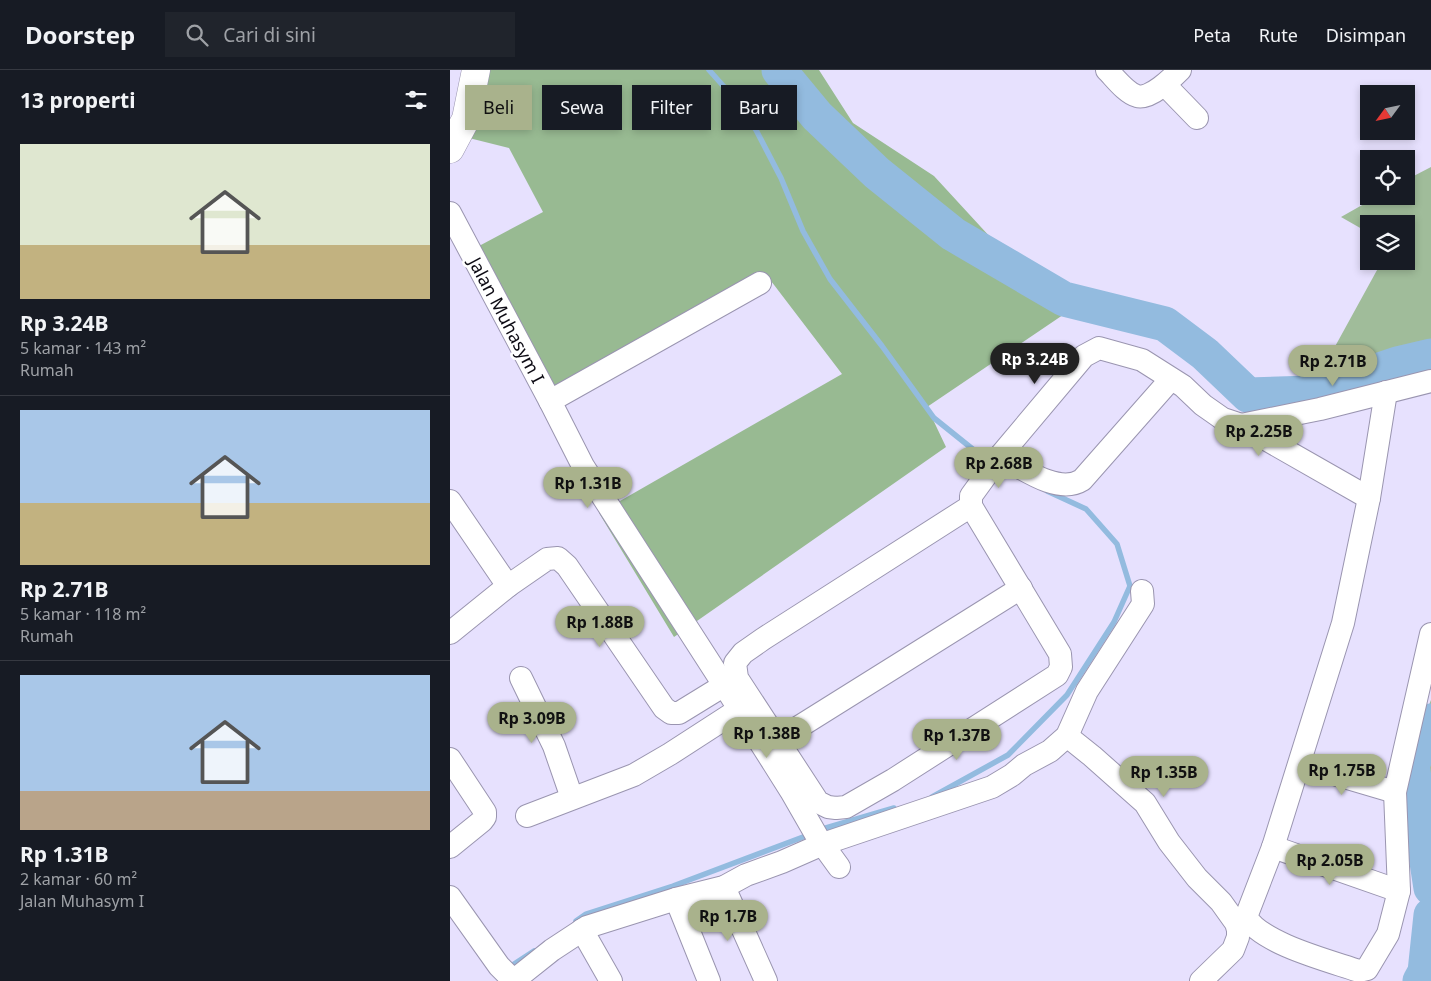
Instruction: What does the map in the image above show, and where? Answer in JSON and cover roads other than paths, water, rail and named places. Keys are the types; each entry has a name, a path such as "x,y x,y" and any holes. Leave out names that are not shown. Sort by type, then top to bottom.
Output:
{"main road":[{"path":"450,149 466,119 476,70"}],"street":[{"path":"1107,70 1135,96 1142,97 1172,78 1197,118"},
{"name":"Jalan Muhasym I","path":"450,213 583,466 731,682"},
{"path":"550,401 760,283"},
{"path":"839,867 738,710 731,682 735,663 743,653 971,501 998,458 1084,356 1099,348 1142,360 1183,386 1203,405 1223,419 1242,425 1370,498"},
{"path":"998,458 1048,481 1063,486 1075,485 1082,480 1171,379"},
{"path":"1242,425 1320,409 1431,381"},
{"path":"1386,392 1370,498 1342,624 1273,847 1246,917 1250,925 1291,948 1359,971 1367,969 1388,934 1399,891 1395,792 1431,634"},
{"path":"450,501 508,586"},
{"path":"731,682 778,740 818,802 828,807 836,808 846,807 893,780 1057,676 1061,667 1060,654 971,501"},
{"path":"450,633 508,586 548,559 558,558 567,566 664,708 671,713 679,713 731,682"},
{"path":"778,740 1021,588"},
{"path":"450,897 509,976 582,930 676,899 724,887 746,875 782,862 817,835 992,787 1024,765 1050,751 1068,736 1087,691 1143,604 1142,591"},
{"path":"521,678 554,746 572,798"},
{"path":"527,816 634,775 738,710"},
{"path":"1068,736 1145,803 1169,842 1236,923 1238,937 1233,950 1201,981"},
{"path":"450,759 485,812 485,817 482,821 450,847"},
{"path":"1300,764 1395,792"},
{"path":"1273,847 1399,891"},
{"path":"724,887 766,981"},
{"path":"676,899 709,981"},
{"path":"582,930 611,981"}],"waterway":[{"path":"709,70 735,99 756,130 781,178 803,231 830,279 934,418 990,463"},
{"path":"779,70 817,116 877,173 953,234 1064,299 1165,324 1205,354 1248,395 1311,393 1397,364 1431,356"},
{"path":"932,797 1008,755 1067,695 1114,622 1130,586 1117,544 1086,509 1047,491"},
{"path":"1431,721 1412,765 1431,888"},
{"path":"819,830 894,808"},
{"path":"576,921 586,914 673,886 811,834"},
{"path":"1420,981 1425,972 1431,915"},
{"path":"508,968 534,951"}]}
